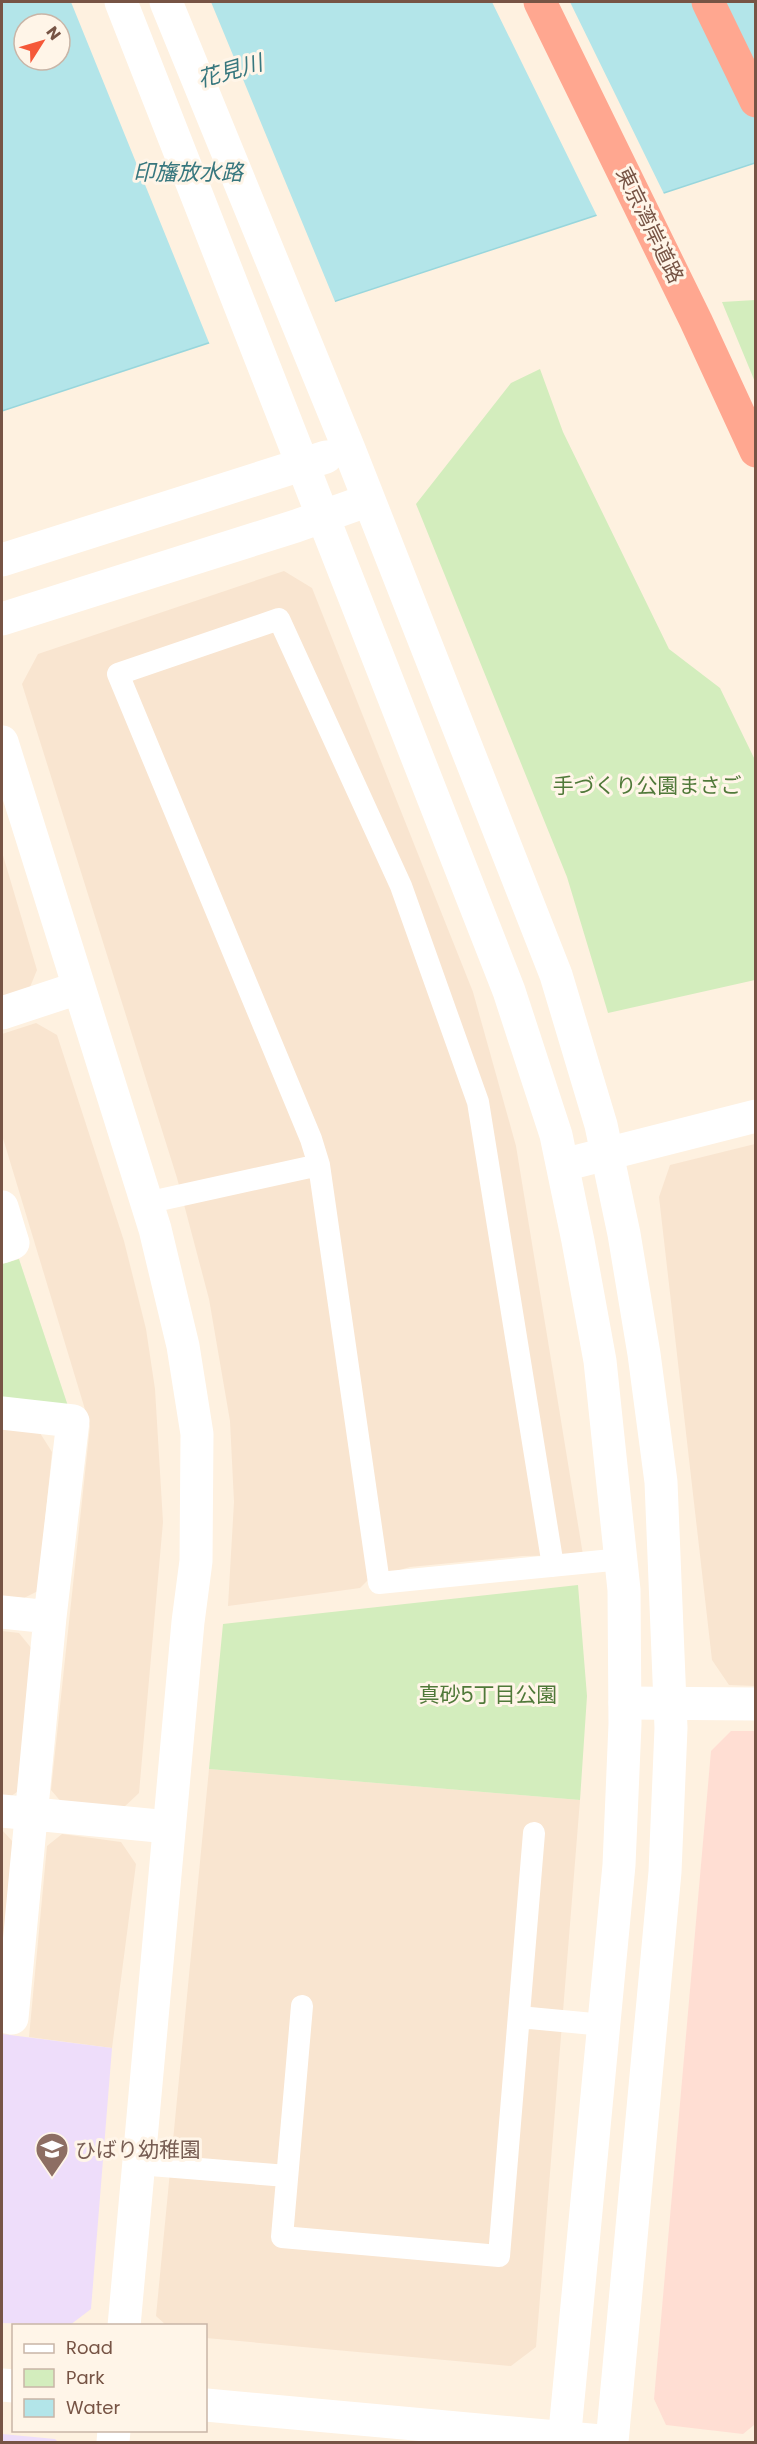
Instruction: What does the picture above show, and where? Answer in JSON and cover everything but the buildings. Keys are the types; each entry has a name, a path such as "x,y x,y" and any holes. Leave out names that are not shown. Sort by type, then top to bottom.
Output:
{"highway":[{"name":"東京湾岸道路","path":"540,2 696,321 756,451"},
{"path":"708,2 756,101"}],"street":[{"path":"121,2 509,991 556,1135 600,1362 622,1559 625,1703 619,1866 565,2440"},
{"path":"166,2 349,449 556,975 608,1155 644,1354 661,1482 672,1728 665,1872 612,2442 565,2440 207,2405"},
{"path":"2,560 349,449"},
{"path":"2,619 323,517 369,500"},
{"path":"2,742 158,1241 183,1346 197,1434 196,1562 188,1622 124,2324"},
{"path":"2,1013 78,988"},
{"path":"563,1165 756,1116"},
{"path":"2,1207 13,1244 2,1247"},
{"path":"2,1413 74,1421 50,1617 17,1812 12,2018 2,2016"},
{"path":"2,1612 50,1617"},
{"path":"625,1703 756,1704"},
{"path":"17,1812 169,1827"}],"lane":[{"path":"553,1566 478,1101 401,886 279,619 118,674 307,1128 319,1165 379,1583 553,1566 622,1559"},
{"path":"146,1203 319,1165"},
{"path":"302,2006 282,2237 499,2256 534,1833"},
{"path":"519,2017 604,2025"},
{"path":"138,2164 287,2176"}],"shaded area":[{"path":"284,571 312,588 473,992 516,1146 583,1555 522,1556 410,1567 369,1579 360,1588 228,1606 234,1502 230,1421 209,1299 177,1178 22,684 38,654"},
{"path":"2,852 37,970 28,992 2,1000"},
{"path":"36,1023 57,1035 124,1241 146,1329 155,1389 163,1522 139,1793 122,1809 63,1804 51,1790 90,1426 2,1135 2,1034"},
{"path":"755,1144 756,1686 729,1685 712,1660 659,1197 670,1165"},
{"path":"2,1429 40,1433 52,1452 38,1591 24,1598 2,1596"},
{"path":"2,1631 19,1633 32,1649 21,1789 3,1802"},
{"path":"731,1731 756,1731 756,2411 754,2425 743,2434 666,2425 654,2399 711,1751"},
{"path":"209,1769 580,1800 536,2347 511,2366 207,2338 207,2324 165,2324 156,2316"},
{"path":"2,1830 14,1843 2,1976"},
{"path":"62,1834 121,1842 136,1864 112,2048 29,2037 47,1846"},
{"name":"ひばり幼稚園","path":"2,2034 112,2048 91,2309 71,2324 2,2323"},
{"path":"2,2434 55,2439 58,2442 2,2442"}],"green space":[{"path":"756,300 755,382 722,302"},
{"name":"手づくり公園まさご","path":"540,369 563,432 669,649 720,688 755,760 755,980 608,1013 567,877 416,504 511,383"},
{"path":"19,1259 69,1409 2,1402 2,1264"},
{"name":"真砂5丁目公園","path":"578,1585 587,1696 580,1800 209,1769 223,1624"}],"water":[{"name":"印旛放水路","path":"2,2 755,2 755,163 2,411"}],"pier":[{"path":"71,2 211,2 336,304 210,345"},
{"path":"492,2 570,2 665,196 598,218"}],"place":[{"name":"ひばり幼稚園","path":"52,2178"}],"water label":[{"name":"花見川","path":"230,71"}]}
